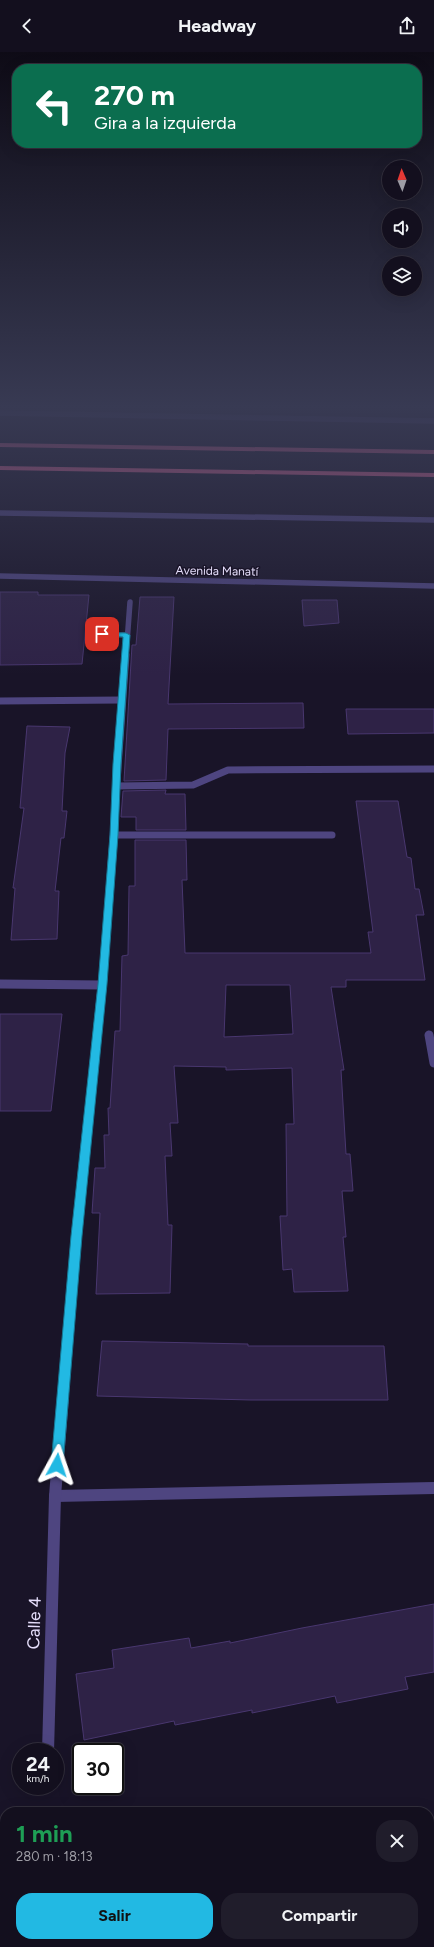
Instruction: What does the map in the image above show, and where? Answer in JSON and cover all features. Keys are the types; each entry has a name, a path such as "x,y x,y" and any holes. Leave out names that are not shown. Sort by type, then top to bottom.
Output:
{"street":[{"path":"0,513 434,520"},
{"name":"Avenida Manatí","path":"0,576 434,586"},
{"name":"Calle 4","path":"48,1743 55,1496 77,1236 102,984 114,835 126,635 130,602"},
{"path":"102,634 126,635"},
{"path":"0,702 122,700"},
{"path":"116,786 193,785 228,770 434,769"},
{"path":"114,835 332,835"},
{"path":"0,984 102,984"},
{"path":"430,1035 434,1063"},
{"path":"55,1496 434,1488"}],"building":[{"path":"0,592 38,592 38,595 89,595 82,664 0,665"},
{"path":"140,597 174,597 168,704 303,703 304,728 168,729 166,780 124,781 132,645 136,645"},
{"path":"302,600 337,600 339,623 304,626"},
{"path":"346,709 434,709 434,733 348,734"},
{"path":"27,726 70,727 65,753 62,811 67,811 64,838 61,838 55,891 59,891 57,939 11,940 15,888 13,888 24,808 20,808"},
{"path":"166,790 165,794 185,794 186,830 136,830 136,817 121,817 123,791"},
{"path":"356,801 398,801 407,857 411,858 415,889 419,889 424,915 416,915 425,980 346,980 346,987 331,987 344,1070 341,1070 346,1154 350,1154 353,1191 342,1191 346,1237 343,1237 348,1291 294,1292 292,1269 283,1270 280,1216 287,1216 286,1124 294,1124 292,1068 226,1070 226,1067 174,1066 178,1123 170,1123 172,1156 165,1156 168,1225 172,1225 170,1293 96,1294 100,1213 92,1213 95,1168 105,1168 104,1135 109,1135 108,1108 110,1108 115,1031 120,1031 122,956 128,955 129,886 135,886 135,840 186,840 187,880 182,880 185,953 371,953 368,932 373,932","holes":["226,985 290,985 293,1034 224,1037"]},
{"path":"0,1014 62,1014 51,1111 0,1111"},
{"path":"102,1341 248,1344 248,1346 384,1346 388,1400 251,1400 97,1396"},
{"path":"434,1604 434,1672 405,1677 408,1689 337,1703 335,1696 252,1713 252,1710 175,1725 174,1721 84,1740 76,1674 114,1668 112,1650 189,1638 191,1648 230,1641 230,1643 302,1628"}],"route":[{"path":"57,1465 77,1236 102,984 114,835 117,764 126,635 102,634"}]}
